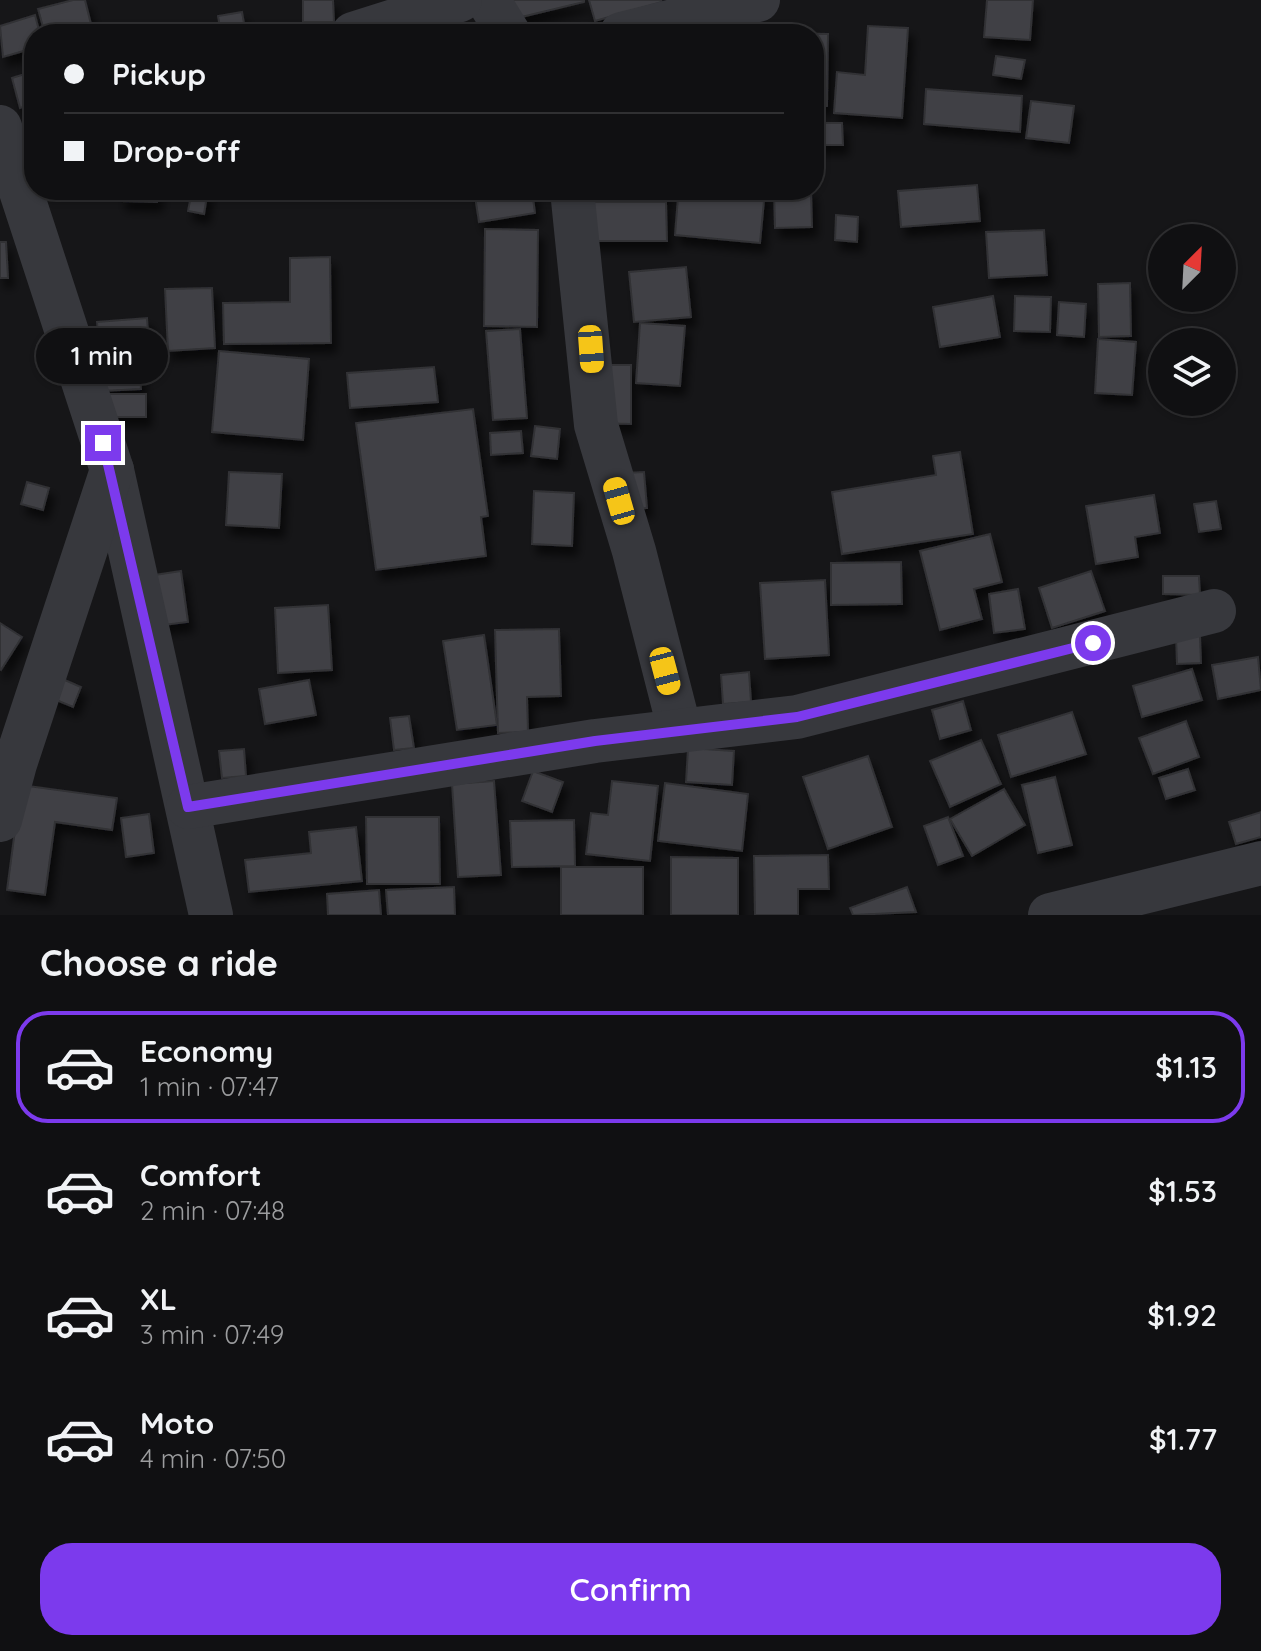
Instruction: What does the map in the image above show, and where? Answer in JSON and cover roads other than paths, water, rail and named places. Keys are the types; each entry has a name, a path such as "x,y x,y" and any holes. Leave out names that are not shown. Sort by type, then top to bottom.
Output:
{"street":[{"path":"384,24 460,0"},
{"path":"488,0 503,24"},
{"path":"661,24 758,0"},
{"path":"13,136 24,173"},
{"path":"32,200 112,470 211,915"},
{"path":"573,200 591,349 596,425 634,551 680,731"},
{"path":"0,820 15,764 112,470"},
{"path":"188,807 595,741 797,717 1214,611"},
{"path":"1050,915 1261,863"}]}
